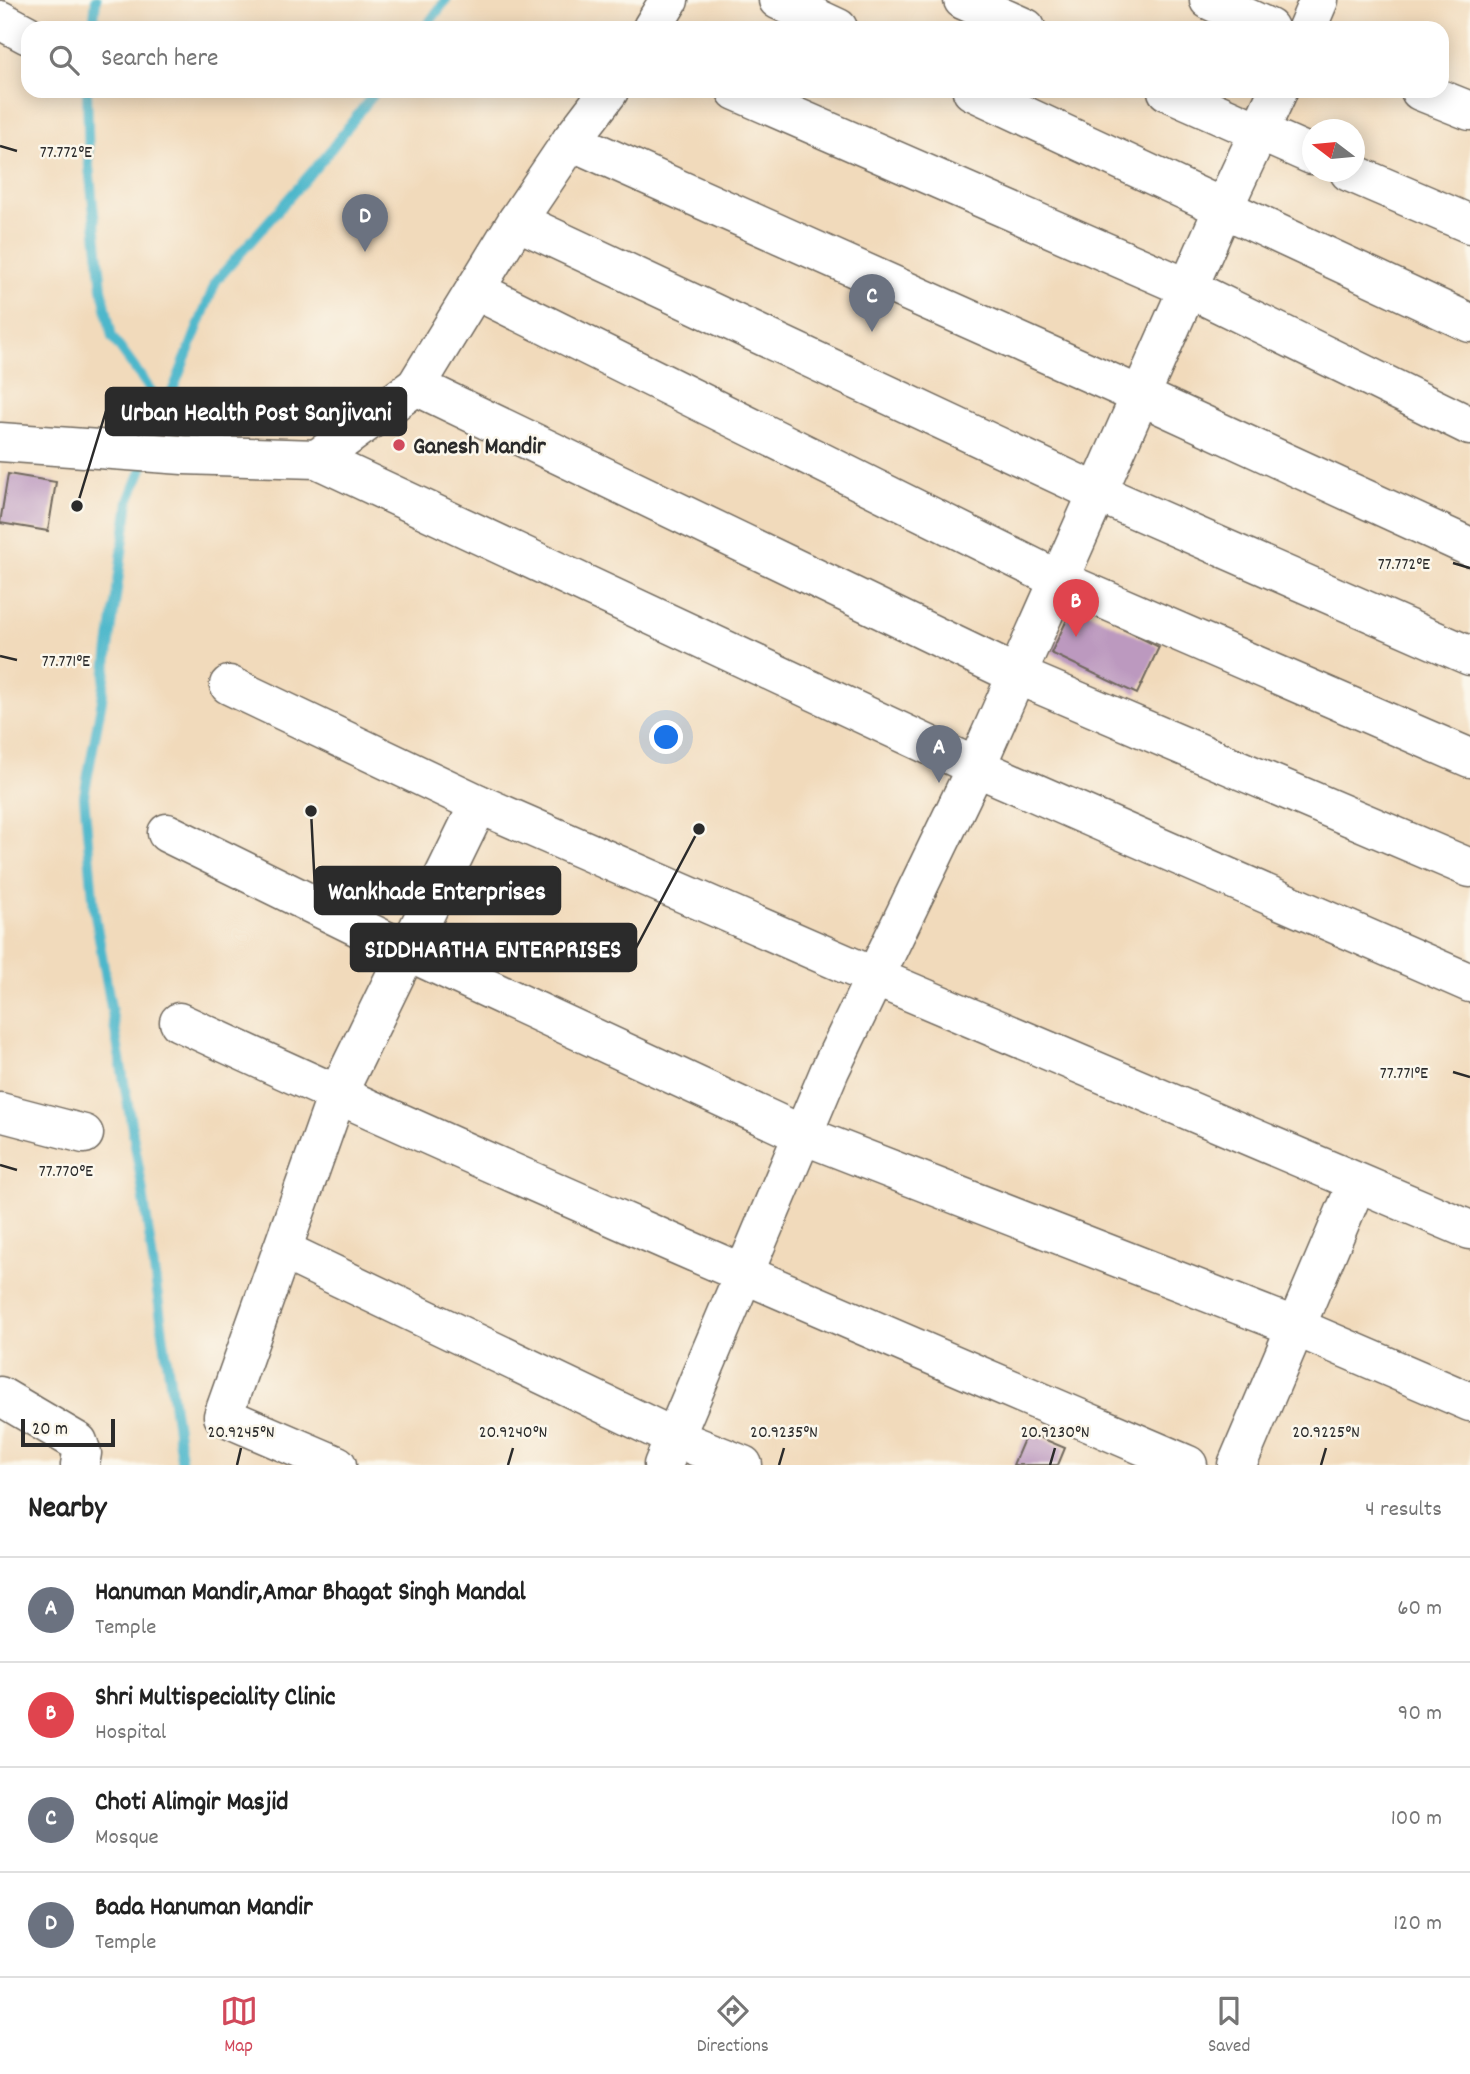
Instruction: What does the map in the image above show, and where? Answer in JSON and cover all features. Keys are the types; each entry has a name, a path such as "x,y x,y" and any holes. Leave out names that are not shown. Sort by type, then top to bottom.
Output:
{"street":[{"path":"656,21 669,0"},
{"path":"778,0 823,21"},
{"path":"963,0 1010,21"},
{"path":"1209,0 1254,21"},
{"path":"1310,21 1319,0"},
{"path":"0,20 21,30"},
{"path":"317,459 416,386 517,221 604,98"},
{"path":"752,98 1188,288 1470,426"},
{"path":"987,98 1470,323"},
{"path":"1183,98 1302,151"},
{"path":"669,1452 830,1070 976,767 1275,98"},
{"path":"1438,98 1470,111"},
{"path":"571,141 1141,396 1470,547"},
{"path":"1365,179 1470,224"},
{"path":"517,221 1098,493 1470,656"},
{"path":"475,290 1059,580 1470,758"},
{"path":"416,386 1017,675 1470,868"},
{"path":"0,442 183,455 317,459 976,767 1470,982"},
{"path":"229,685 479,804 876,977 1470,1230"},
{"path":"337,1465 223,1416 337,1095 479,804"},
{"path":"167,833 407,951 803,1135 1296,1327 1470,1402"},
{"path":"178,1022 744,1275 1188,1465"},
{"path":"0,1112 84,1134"},
{"path":"1237,1465 1357,1183"},
{"path":"282,1250 669,1452 743,1465"},
{"path":"0,1396 78,1442 82,1453 80,1465"}],"building":[{"path":"8,474 56,482 48,531 0,523"},
{"path":"1074,605 1159,647 1137,694 1051,653"},
{"path":"1027,1432 1065,1448 1058,1465 1013,1465"}],"waterway":[{"path":"94,21 96,0"},
{"path":"430,21 446,0"},
{"path":"87,98 89,167 102,288 112,337 165,410"},
{"path":"152,443 216,281 324,158 371,98"},
{"path":"145,461 129,501 102,700 84,796 94,909 142,1186 182,1465"}],"place":[{"name":"Bada Hanuman Mandir","path":"365,252"},
{"name":"Choti Alimgir Masjid","path":"872,332"},
{"name":"Ganesh Mandir","path":"399,445"},
{"name":"Urban Health Post Sanjivani","path":"77,506"},
{"name":"Shri Multispeciality Clinic","path":"1076,637"},
{"name":"Hanuman Mandir,Amar Bhagat Singh Mandal","path":"939,783"},
{"name":"Wankhade Enterprises","path":"311,811"},
{"name":"SIDDHARTHA ENTERPRISES","path":"699,829"}]}
